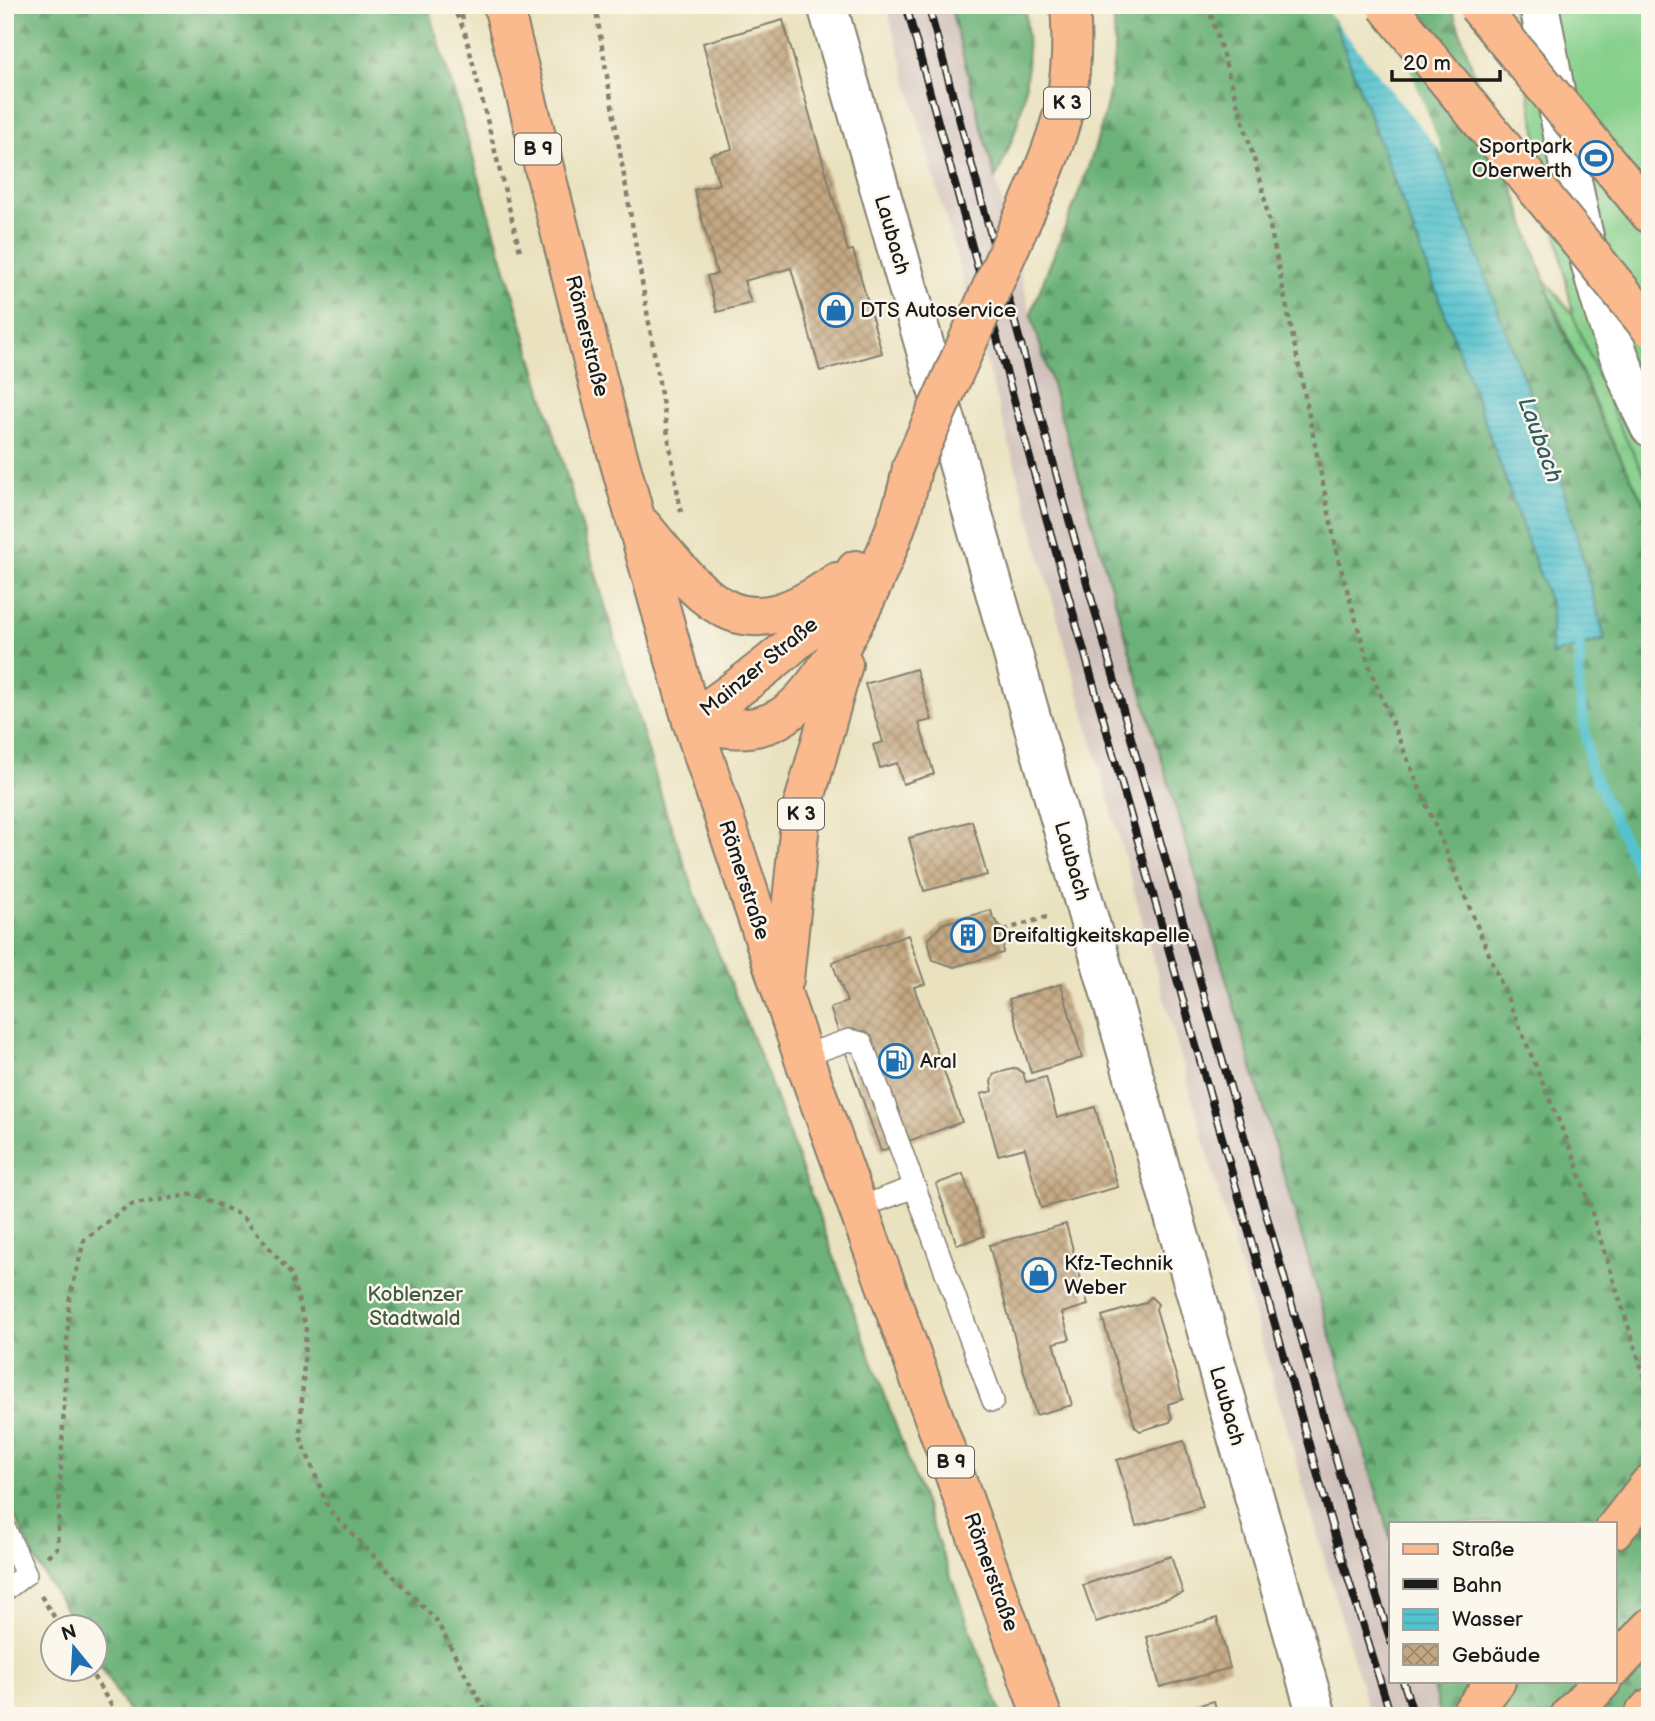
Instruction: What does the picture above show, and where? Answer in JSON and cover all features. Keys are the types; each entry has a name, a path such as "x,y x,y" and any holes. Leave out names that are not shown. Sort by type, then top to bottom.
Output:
{"main road":[{"name":"Mainzer Straße","path":"692,721 808,632 840,595 858,566 893,494 912,467 1056,142 1070,93 1070,5"},
{"path":"1386,5 1650,327"},
{"path":"1477,5 1650,214"},
{"name":"Römerstraße","path":"506,12 633,516 692,721 803,1056 1042,1716"},
{"name":"Mainzer Straße","path":"692,721 717,728 746,729 779,719 813,689 844,639 904,508 912,467"},
{"name":"K 3","path":"633,516 697,589 726,609 741,615 775,616 796,609 858,566"},
{"name":"K 3","path":"782,995 801,813 816,752 838,686 844,639"},
{"path":"1616,1528 1650,1484"},
{"path":"1616,1666 1650,1628"},
{"path":"1469,1716 1495,1682"},
{"path":"1570,1716 1601,1682"},
{"path":"1643,1716 1650,1707"}],"street":[{"name":"Laubach","path":"827,5 1317,1716"},
{"path":"1539,5 1599,303 1615,351 1650,427"}],"lane":[{"path":"803,1056 849,1040 857,1039 862,1043 992,1401"},
{"path":"858,1208 915,1187"},
{"path":"5,1529 26,1573 5,1590"}],"path":[{"path":"452,5 466,32"},
{"path":"459,5 521,255"},
{"path":"594,5 684,526"},
{"path":"1208,5 1261,182 1339,562 1371,672 1575,1160 1650,1394"},
{"path":"5,305 9,318 5,355"},
{"path":"1004,930 1085,906"},
{"path":"26,1573 57,1548 69,1302 84,1240 129,1205 195,1194 243,1216 290,1273 306,1326 300,1436 329,1510 436,1620 488,1716"},
{"path":"97,1682 118,1716"}],"shaded area":[{"path":"886,5 950,5 1031,314 1389,1534 1389,1682 1431,1682 1441,1716 1370,1716 1221,1201"}],"green space":[{"name":"Koblenzer Stadtwald","path":"5,5 428,5 666,812 701,910 767,1074 1002,1716 131,1716 108,1678 108,1612 67,1612 39,1567 5,1497"},
{"path":"950,5 1025,5 1028,53 1024,95 1014,135 995,179"},
{"path":"1112,5 1328,5 1469,378 1551,606 1552,655 1605,640 1560,475 1381,5 1451,5 1557,317 1603,423 1650,515 1650,1716 1441,1716 1431,1682 1616,1682 1616,1522 1389,1522 1389,1534 1031,314 1090,162 1102,123 1111,83 1114,44"},
{"name":"Sportpark Oberwerth","path":"1511,5 1650,5 1650,486 1616,419 1573,315"},
{"path":"1542,276 1573,315 1616,419 1650,486 1650,515 1603,423"}],"water":[{"path":"1328,5 1433,137 1560,475 1605,639 1551,655 1551,606 1469,378"}],"pier":[{"path":"1325,5 1385,5 1444,156 1326,10"}],"building":[{"path":"783,20 848,251 853,250 882,353 820,371 791,268 744,281 751,303 717,312 707,276 717,274 694,190 719,184 710,155 732,149 703,43"},
{"path":"916,669 932,720 919,723 934,774 903,784 897,763 880,768 873,745 883,742 865,684"},
{"path":"972,821 987,875 924,891 909,838"},
{"name":"Dreifaltigkeitskapelle","path":"991,910 993,918 1004,930 1003,953 954,967 933,960 928,940 942,924"},
{"path":"908,935 925,984 914,987 962,1122 881,1151 830,1008 847,1002 832,962"},
{"path":"1061,984 1082,1058 1031,1073 1009,999"},
{"path":"1016,1068 1023,1073 1026,1082 1046,1077 1057,1118 1095,1107 1118,1187 1041,1208 1025,1148 998,1155 981,1094 993,1091 991,1082 994,1074"},
{"path":"963,1174 984,1236 957,1245 936,1184"},
{"path":"1066,1224 1088,1305 1062,1313 1070,1339 1054,1343 1072,1405 1036,1415 989,1245"},
{"path":"1151,1297 1158,1304 1156,1309 1183,1399 1168,1404 1172,1418 1170,1422 1140,1431 1135,1427 1102,1316 1145,1303"},
{"path":"1184,1441 1203,1507 1136,1526 1117,1460"},
{"path":"1171,1556 1183,1593 1096,1622 1083,1585"},
{"path":"1217,1618 1230,1668 1160,1687 1147,1637"},
{"path":"1214,1701 1218,1716 1163,1716 1163,1715"}],"waterway":[{"name":"Laubach","path":"1577,633 1580,646 1579,690 1590,766 1650,896"}],"railway":[{"path":"906,5 1046,517 1335,1536 1391,1716"},
{"path":"928,5 1066,509 1355,1527 1389,1636"},
{"path":"1403,1682 1414,1716"}],"place":[{"name":"Sportpark Oberwerth","path":"1596,158"},
{"name":"DTS Autoservice","path":"836,310"},
{"name":"Dreifaltigkeitskapelle","path":"968,935"},
{"name":"Aral","path":"896,1061"},
{"name":"Kfz-Technik Weber","path":"1039,1275"}]}
